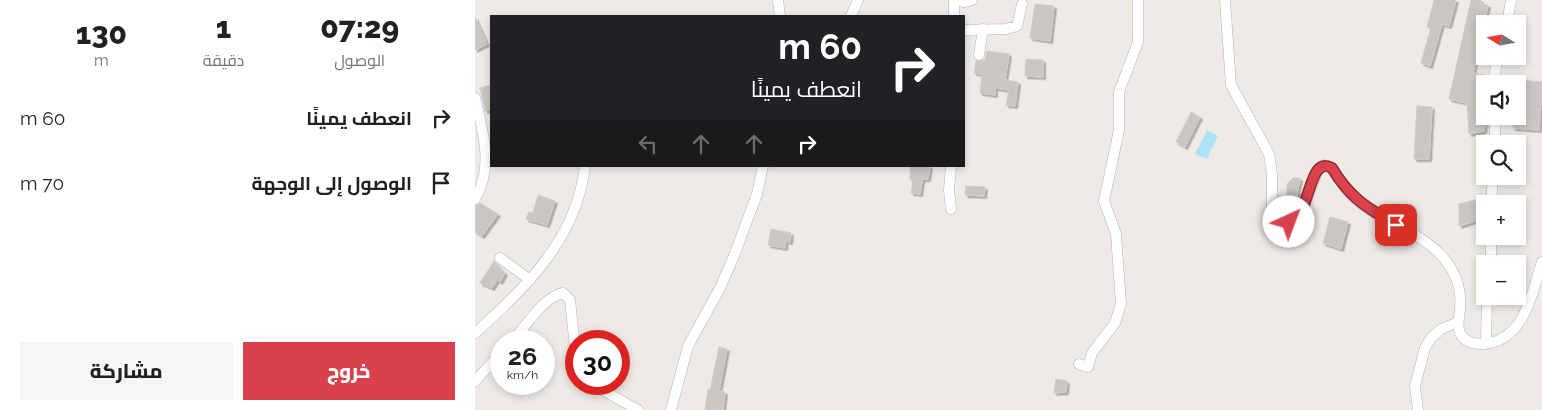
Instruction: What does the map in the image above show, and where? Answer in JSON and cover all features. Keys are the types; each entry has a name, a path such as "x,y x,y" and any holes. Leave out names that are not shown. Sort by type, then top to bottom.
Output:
{"street":[{"path":"779,0 780,15"},
{"path":"851,15 857,0"},
{"path":"954,15 954,0 965,2 972,0"},
{"path":"1079,364 1088,366 1092,353 1115,323 1121,304 1116,234 1104,201 1119,130 1119,92 1139,42 1138,0"},
{"path":"1225,0 1231,85 1269,154 1272,174 1272,208 1278,218 1289,222 1299,215 1318,169 1325,166 1332,168 1340,182 1358,202 1432,247 1453,269 1460,294 1459,329 1464,339 1472,343 1486,344 1503,340 1520,323 1542,262"},
{"path":"1508,15 1511,0"},
{"path":"965,30 1006,29 1017,26 1022,4"},
{"path":"979,55 983,29"},
{"path":"475,98 486,154 483,179 475,199"},
{"path":"475,333 506,306 548,260 565,231 583,184 585,167"},
{"path":"671,410 684,358 735,256 757,194 763,167"},
{"path":"951,167 949,190 951,209"},
{"path":"500,258 530,280"},
{"path":"522,330 543,306 558,294 563,293 570,300 573,330"},
{"path":"1486,344 1487,305"},
{"path":"1418,410 1415,386 1425,348 1431,338 1441,329 1458,322"},
{"path":"475,381 490,365"},
{"path":"611,395 638,410"}],"water":[{"path":"1207,130 1218,136 1207,159 1195,154"}],"building":[{"path":"1434,0 1456,0 1449,26 1442,24 1430,66 1421,63 1431,28 1427,27"},
{"path":"1471,0 1481,0 1480,4 1488,5 1486,15 1476,15 1476,59 1473,73 1482,75 1476,75 1476,125 1485,125 1484,131 1469,134 1467,103 1449,99"},
{"path":"1035,4 1054,6 1050,41 1030,38"},
{"path":"475,17 487,44 475,50"},
{"path":"987,51 1009,54 1005,80 1018,82 1015,106 1006,105 1009,90 995,88 995,95 980,93 982,74 974,73 976,61 985,60"},
{"path":"1026,59 1043,60 1043,77 1025,76"},
{"path":"1526,81 1542,82 1539,130 1513,128 1513,125 1526,125"},
{"path":"490,85 490,109 485,111 480,88"},
{"path":"1417,106 1432,107 1429,159 1414,159"},
{"path":"1191,112 1200,117 1185,147 1176,142"},
{"path":"910,167 930,167 928,179 922,181 920,194 911,193 913,180 910,180"},
{"path":"1293,178 1300,178 1295,205 1287,202 1287,184"},
{"path":"966,186 985,187 984,196 965,195"},
{"path":"538,195 555,201 547,225 526,219 529,212 533,213"},
{"path":"1476,200 1476,221 1459,226 1459,204"},
{"path":"480,203 498,214 482,236 475,232 475,206"},
{"path":"1330,217 1348,222 1341,249 1323,243"},
{"path":"771,229 791,233 790,242 786,241 785,248 768,245"},
{"path":"494,261 505,273 500,282 497,280 492,288 480,283"},
{"path":"719,347 727,349 719,391 725,392 723,410 705,410 708,389 710,390"},
{"path":"1056,379 1067,381 1066,392 1054,393"}],"route":[{"path":"1289,222 1294,220 1303,210 1318,169 1321,166 1329,166 1358,202 1396,225"}]}
